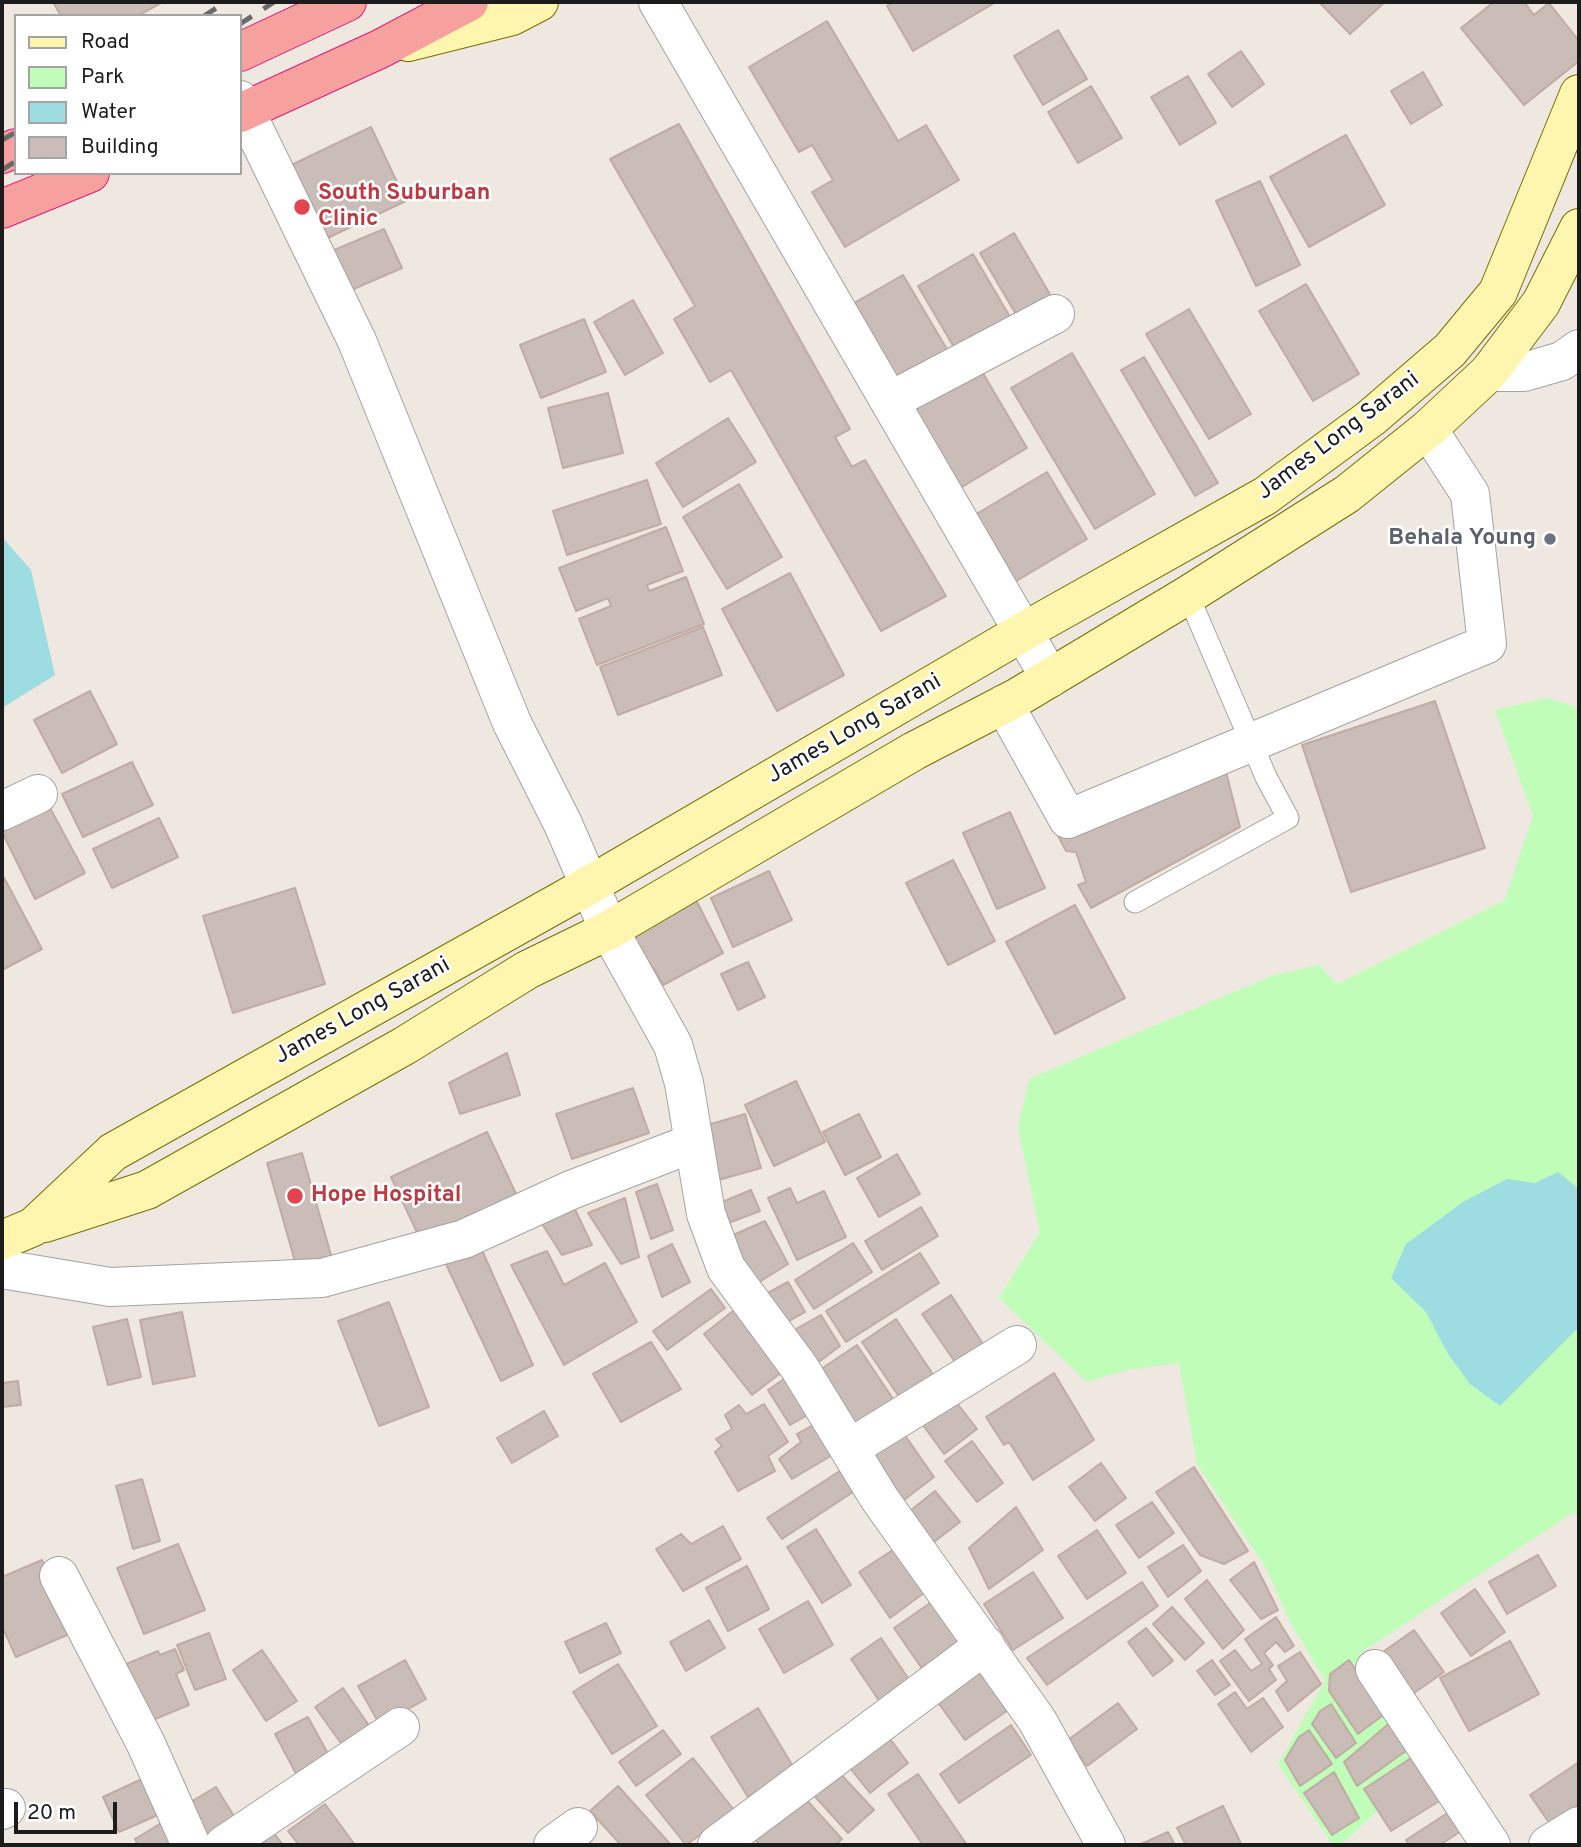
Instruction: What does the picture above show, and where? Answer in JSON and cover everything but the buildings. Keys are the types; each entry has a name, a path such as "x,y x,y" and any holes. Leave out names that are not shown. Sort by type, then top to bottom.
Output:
{"highway":[{"path":"242,51 347,2"},
{"path":"242,108 380,49 469,2"},
{"path":"2,209 85,175"}],"main road":[{"path":"380,49 512,16 539,2"},
{"name":"James Long Sarani","path":"18,1233 113,1152 588,886 1023,632 1265,496 1371,418 1450,350 1498,292 1579,94"},
{"path":"18,1233 147,1190 404,1046 527,970 609,930 835,796 1050,678 1188,595 1347,494 1428,429 1489,372 1541,303 1579,228"}],"street":[{"path":"659,2 1050,678"},
{"path":"242,108 357,341 512,723 563,824 609,930 673,1045 684,1083 706,1214 726,1268 799,1367 879,1498 1037,1720 1106,1845"},
{"path":"890,401 1055,314"},
{"path":"1489,372 1524,372 1562,361 1579,349"},
{"path":"1004,704 1068,819 1487,644 1470,494 1428,429"},
{"path":"2,811 38,794"},
{"path":"2,1269 110,1287 322,1278 464,1239 571,1190 693,1143"},
{"path":"850,1448 1017,1345"},
{"path":"59,1576 146,1744 191,1845"},
{"path":"717,1845 985,1645"},
{"path":"1374,1669 1491,1845"},
{"path":"224,1845 400,1727"},
{"path":"1548,1845 1579,1826"}],"lane":[{"path":"1135,902 1288,818 1251,743 1188,595"}],"green space":[{"path":"1547,698 1579,708 1579,1518 1574,1512 1359,1654 1431,1760 1341,1845 1333,1845 1278,1764 1325,1681 1288,1618 1266,1568 1197,1464 1179,1363 1127,1370 1087,1382 999,1298 1040,1232 1018,1127 1029,1079 1274,975 1319,965 1337,984 1505,900 1533,816 1495,710"}],"water":[{"path":"2,537 31,570 55,675 2,708"},
{"path":"1558,1172 1579,1189 1579,1327 1500,1406 1470,1384 1448,1354 1426,1312 1391,1278 1406,1244 1463,1202 1507,1179 1535,1183"}],"railway":[{"path":"207,14 226,2"},
{"path":"242,23 274,2"},
{"path":"2,140 14,133"},
{"path":"2,170 14,162"}],"place":[{"name":"South Suburban Clinic","path":"302,207"},
{"name":"Behala Young","path":"1550,539"},
{"name":"Hope Hospital","path":"295,1196"}]}
